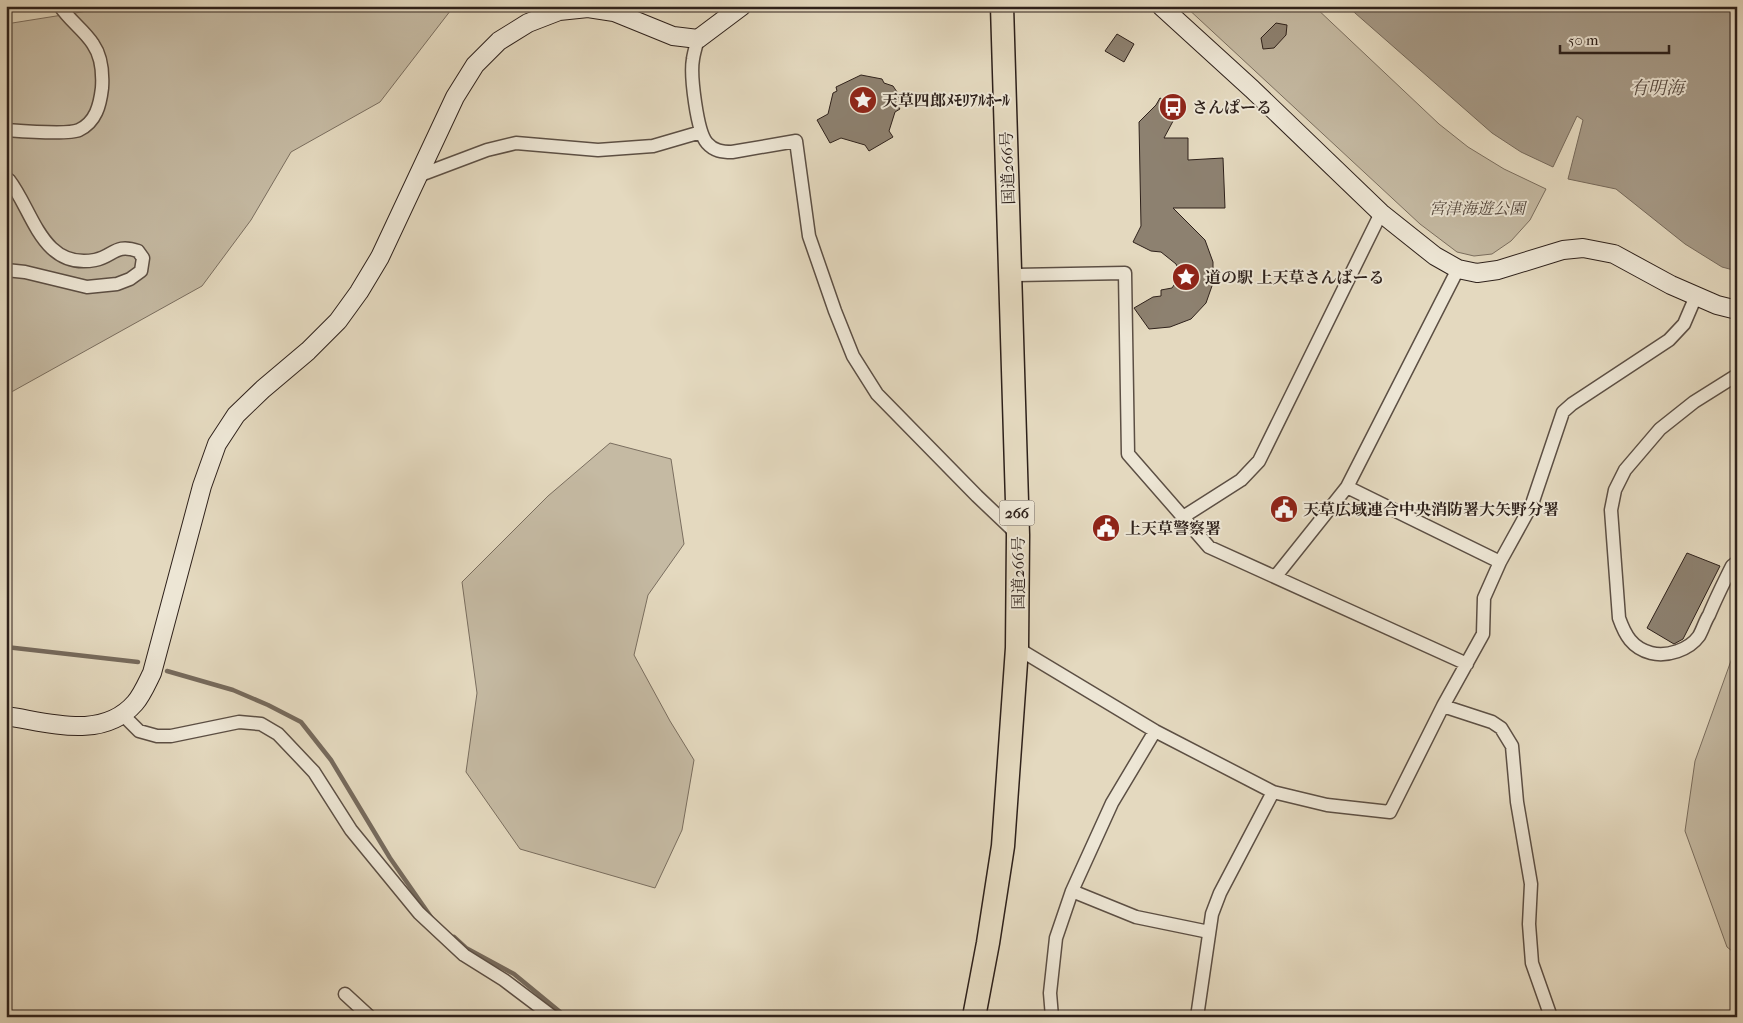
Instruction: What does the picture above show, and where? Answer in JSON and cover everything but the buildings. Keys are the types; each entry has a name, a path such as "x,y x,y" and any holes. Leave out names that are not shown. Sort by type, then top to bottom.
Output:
{"highway":[{"name":"国道266号","path":"974,1017 1003,846 1017,648 1018,535 1002,6"}],"street":[{"path":"6,130 50,132 78,130 93,118 100,104 102,76 100,59 93,43 60,6"},
{"path":"742,6 698,40 693,58 692,78 700,132 707,143 714,149 722,152 796,141 809,236 853,356 877,394 1018,535"},
{"path":"1161,6 1252,89 1381,212 1435,256 1458,269 1477,273 1498,270 1563,250 1583,248 1614,254 1671,285 1737,310"},
{"path":"6,716 82,727 110,721 135,704 152,673 202,486 217,444 236,415 308,351 338,321 359,292 380,257 455,97 475,65 499,41 528,23 558,11 588,8 614,12 674,36 698,40"},
{"path":"418,176 488,150 516,143 598,150 616,149 653,146 700,132"},
{"path":"6,180 9,180 18,192 26,211 48,246 58,254 74,261 96,260 124,247 138,251 143,258 141,271 130,279 117,284 87,287 25,272 6,270"},
{"path":"1183,518 1241,480 1258,461 1381,212"},
{"path":"1276,576 1347,487 1458,269"},
{"path":"1010,275 1125,273 1128,454 1209,547 1467,664"},
{"path":"1017,648 1155,731 1273,792 1327,805 1390,812 1443,706 1483,634 1484,598 1500,562 1532,504 1563,412 1572,404 1669,340 1684,324 1696,296"},
{"path":"1737,375 1694,402 1660,429 1625,470 1615,490 1611,510 1619,618 1624,634 1643,651 1668,654 1685,648 1698,637 1732,566 1737,562"},
{"path":"1347,487 1500,562"},
{"path":"1443,706 1492,722 1501,728 1512,746 1517,802 1531,884 1529,924 1532,963 1551,1017"},
{"path":"122,714 139,731 156,736 171,736 239,722 261,724 278,734 314,772 351,830 418,913 464,955 504,980 553,1017"},
{"path":"1052,1017 1050,993 1056,938 1072,892 1112,803 1155,731"},
{"path":"1197,1017 1212,914 1220,894 1273,792"},
{"path":"1072,892 1136,916 1209,932"},
{"path":"345,994 370,1017"}],"green space":[{"path":"119,6 454,6 380,102 291,152 251,220 202,286 6,395 6,24"},
{"name":"宮津海遊公園","path":"1185,6 1314,6 1439,124 1468,147 1504,169 1546,189 1530,220 1511,241 1492,254 1474,256 1457,252 1420,224"},
{"path":"610,443 671,459 684,544 648,595 634,655 694,760 682,830 655,888 520,849 466,772 477,693 462,582 548,496"},
{"path":"1737,644 1737,955 1727,947 1685,831 1695,761"}],"water":[{"name":"有明海","path":"1347,6 1737,6 1737,271 1722,267 1685,244 1616,189 1568,179 1583,120 1577,116 1553,167 1521,152 1492,133"}],"waterway":[{"path":"6,647 138,662"},
{"path":"167,671 233,690 301,722 331,760 390,858 431,917"},
{"path":"454,937 466,948 514,974 565,1016 574,1017"}],"place":[{"name":"天草四郎ﾒﾓﾘｱﾙﾎｰﾙ","path":"863,100"},
{"name":"さんぱーる","path":"1173,107"},
{"name":"道の駅 上天草さんばーる","path":"1186,277"},
{"name":"天草広域連合中央消防署大矢野分署","path":"1284,509"},
{"name":"上天草警察署","path":"1106,528"}]}
